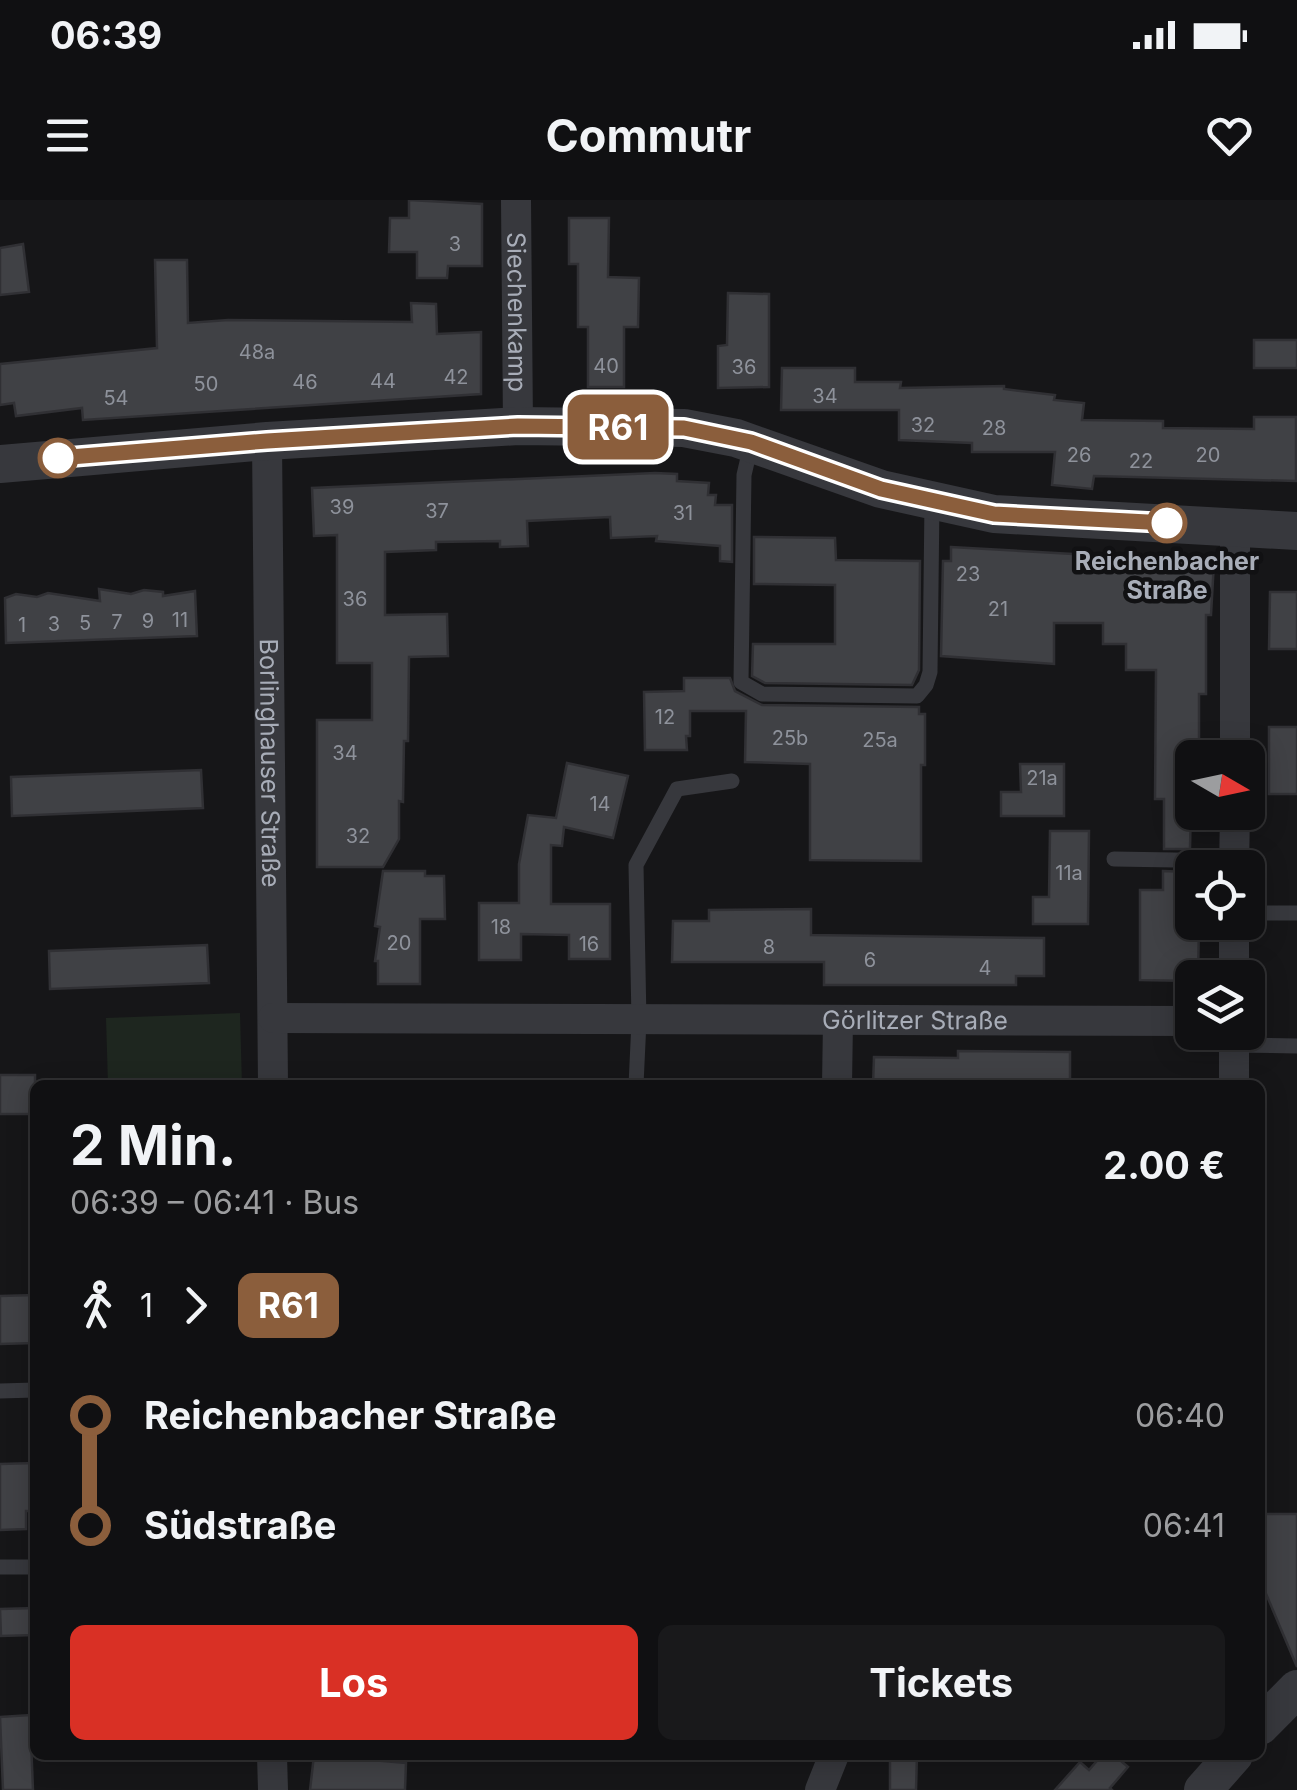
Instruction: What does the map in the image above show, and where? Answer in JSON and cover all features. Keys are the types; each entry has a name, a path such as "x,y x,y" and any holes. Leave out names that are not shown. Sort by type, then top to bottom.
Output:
{"street":[{"name":"Siechenkamp","path":"516,200 518,426"},
{"path":"0,464 267,441 518,426 684,428 751,442 881,489 994,514 1297,531"},
{"name":"Borlinghauser Straße","path":"267,441 273,1080"},
{"path":"1234,740 1235,528"},
{"name":"Görlitzer Straße","path":"273,1018 1175,1022"},
{"path":"837,1080 838,1021"},
{"path":"1234,1050 1234,1080"},
{"path":"1265,1721 1297,1688"},
{"path":"272,1760 272,1790"},
{"path":"820,1790 832,1760"},
{"path":"1203,1790 1230,1760"}],"lane":[{"path":"751,442 744,475 742,682 762,694 917,696 930,672 932,501"},
{"path":"636,1080 636,865 676,789 732,782"},
{"path":"1114,860 1175,862"},
{"path":"1265,913 1297,913"},
{"path":"1265,1042 1297,1046"},
{"path":"0,1391 30,1390"},
{"path":"0,1567 30,1566"}],"shaded area":[{"path":"240,1013 242,1080 108,1080 106,1018"}],"building":[{"path":"409,200 482,204 482,266 448,266 447,278 417,278 417,252 389,252 390,218 409,218"},
{"path":"569,218 609,218 608,277 639,278 638,327 624,327 624,387 588,387 588,327 578,327 578,264 569,264"},
{"path":"23,244 29,292 0,295 0,248"},
{"path":"155,260 187,260 188,323 412,322 411,303 436,304 437,334 481,332 481,394 83,420 82,408 16,416 14,403 0,405 0,364 157,348"},
{"path":"728,293 769,294 769,387 718,388 718,346 727,345"},
{"path":"1254,340 1297,340 1297,368 1254,368"},
{"path":"782,368 855,368 855,382 901,382 900,388 1004,386 1055,395 1054,400 1084,403 1082,420 1163,421 1163,428 1254,429 1254,417 1296,417 1296,481 1094,476 1092,489 1052,485 1055,452 972,452 972,443 899,440 899,410 781,410"},
{"path":"677,474 677,481 709,483 708,495 716,495 715,505 732,505 732,562 720,561 720,546 656,541 657,536 611,538 610,517 527,521 528,546 500,547 500,541 436,542 436,550 385,552 385,615 447,614 448,656 409,657 408,741 404,741 399,839 383,867 317,867 317,720 372,720 372,663 337,663 337,535 314,536 312,488"},
{"path":"754,537 835,538 836,560 920,561 919,670 912,685 765,683 752,676 753,644 835,644 835,585 754,584"},
{"path":"951,547 1214,562 1211,615 1206,615 1206,694 1199,694 1199,740 1175,740 1175,830 1190,830 1190,849 1164,849 1164,799 1155,799 1156,670 1126,670 1126,644 1103,644 1103,623 1054,623 1054,664 941,656 943,561 951,561"},
{"path":"99,589 131,594 144,590 163,592 163,596 195,591 197,636 6,643 5,598 48,593 100,601"},
{"path":"1270,592 1297,592 1297,649 1269,649"},
{"path":"684,678 730,678 735,691 762,705 919,707 919,714 925,714 921,861 810,860 810,764 745,762 746,711 690,711 687,750 645,750 644,692 684,691"},
{"path":"1269,727 1297,727 1297,794 1269,794"},
{"path":"567,763 628,776 613,838 564,827 562,846 551,845 551,904 610,904 610,959 569,959 569,935 521,934 521,960 479,960 479,903 519,903 519,864 528,815 556,818"},
{"path":"1020,764 1064,764 1064,816 1001,816 1001,792 1021,792"},
{"path":"201,770 203,808 12,816 11,777"},
{"path":"1050,831 1089,831 1088,924 1033,924 1033,897 1049,897"},
{"path":"383,871 425,871 425,876 444,876 445,919 420,919 420,984 378,984 375,961 380,927 375,926"},
{"path":"1163,871 1175,871 1175,940 1199,940 1198,960 1175,960 1175,981 1140,980 1140,890 1163,890"},
{"path":"811,909 811,935 1044,938 1044,976 1016,976 1016,985 824,985 824,962 672,962 673,921 709,921 709,910"},
{"path":"207,945 209,983 50,989 49,951"},
{"path":"958,1051 1070,1052 1070,1080 873,1080 874,1057 958,1058"},
{"path":"0,1075 35,1075 35,1080 30,1080 30,1114 0,1114"},
{"path":"30,1295 30,1343 0,1344 0,1296"},
{"path":"30,1463 26,1529 0,1530 0,1464"},
{"path":"1265,1514 1297,1514 1297,1667 1265,1591"},
{"path":"30,1608 30,1635 1,1636 0,1609"},
{"path":"30,1715 33,1790 3,1790 0,1717"},
{"path":"313,1760 406,1763 405,1790 310,1790"},
{"path":"890,1760 917,1760 916,1790 890,1790"},
{"path":"1098,1760 1120,1760 1128,1767 1112,1790 1055,1790 1080,1762 1089,1770"}],"bus line":[{"name":"R61","path":"58,458 518,426 684,428 751,442 881,489 994,514 1167,523"}],"place":[{"name":"Reichenbacher Straße","path":"1167,523"}]}
